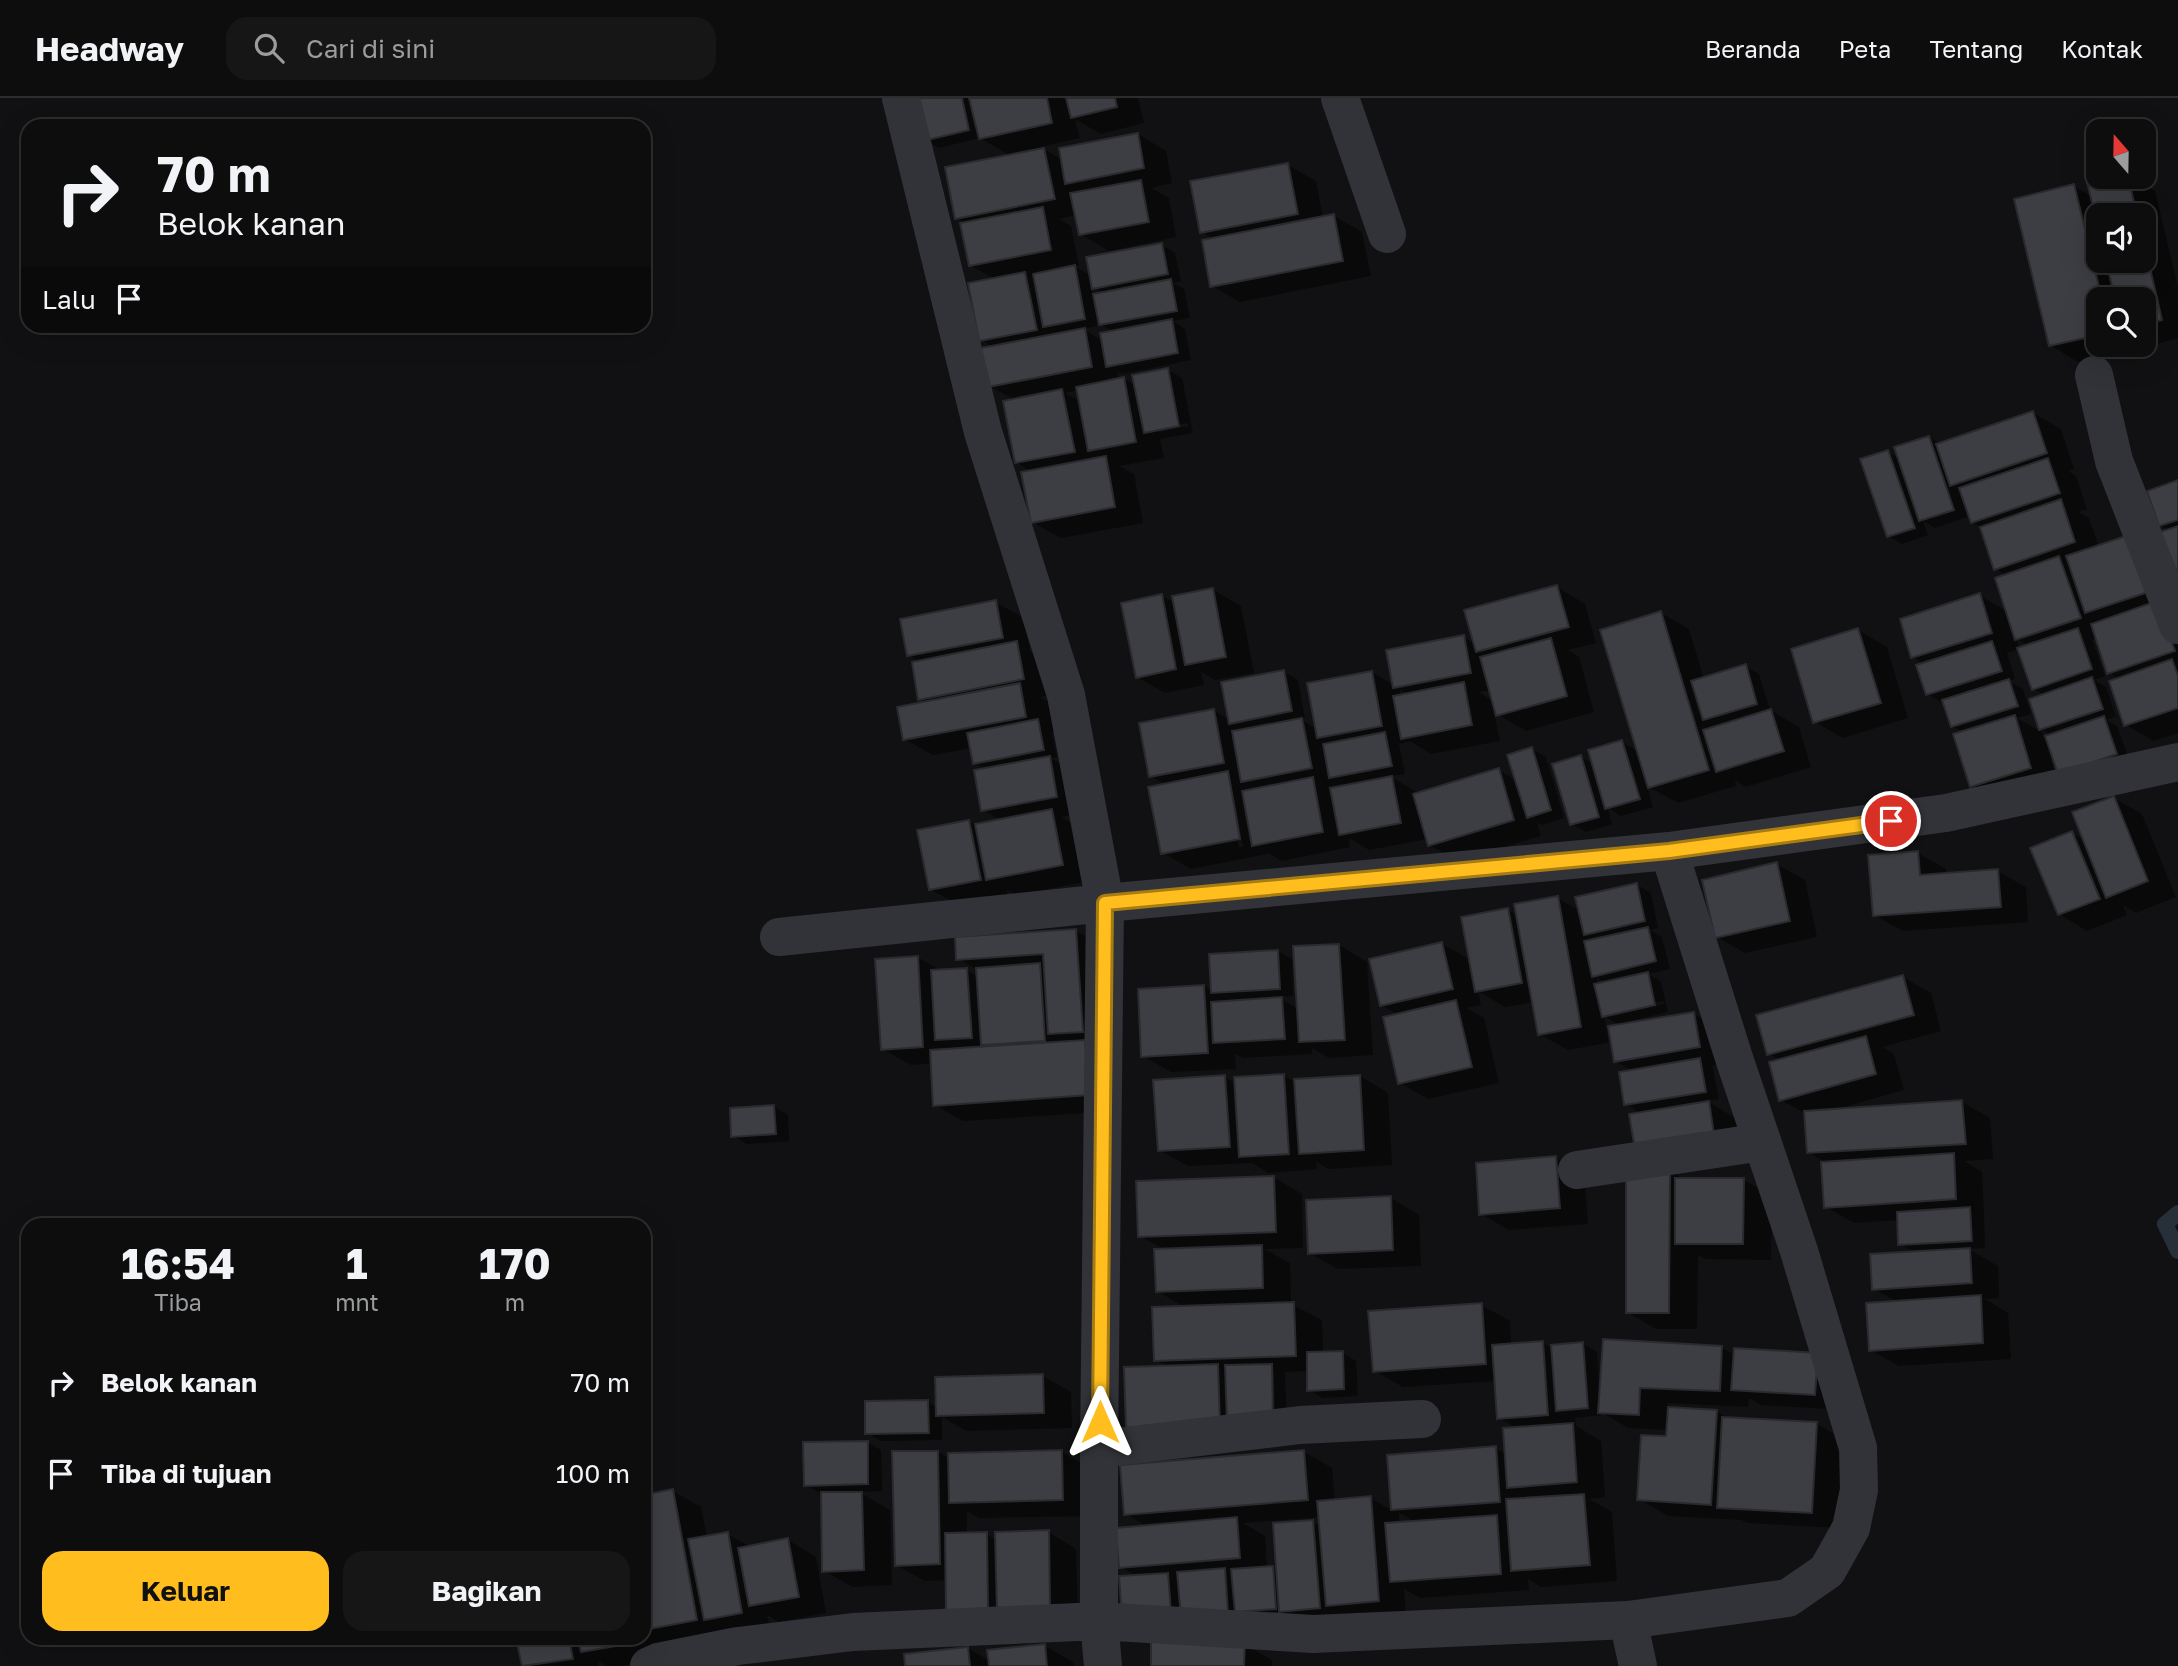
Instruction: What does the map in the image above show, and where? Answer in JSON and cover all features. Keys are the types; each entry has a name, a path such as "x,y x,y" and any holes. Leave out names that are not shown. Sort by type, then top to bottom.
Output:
{"street":[{"path":"901,98 983,432 1066,695 1105,903 1099,1449 1099,1621 1103,1666"},
{"path":"1340,98 1387,234"},
{"path":"2094,375 2114,461 2178,625"},
{"path":"779,937 1105,903 1669,851 1946,813 2178,762"},
{"path":"649,1666 738,1646 853,1632 1099,1621 1313,1634 1628,1620 1788,1598 1826,1571 1851,1528 1859,1490 1858,1448 1799,1251 1734,1058 1669,851"},
{"path":"1577,1170 1762,1142"},
{"path":"1099,1449 1300,1425 1422,1419"},
{"path":"1628,1620 1638,1666"}],"building":[{"path":"913,98 962,98 969,130 923,141"},
{"path":"969,98 1047,98 1052,123 979,139"},
{"path":"1066,98 1115,98 1117,107 1071,118"},
{"path":"1138,133 1144,168 1065,184 1059,148"},
{"path":"1044,148 1055,199 955,219 945,167"},
{"path":"1288,163 1298,214 1200,233 1190,181"},
{"path":"1141,180 1149,222 1079,235 1070,193"},
{"path":"2074,184 2086,233 2086,273 2096,273 2099,287 2086,287 2086,338 2049,346 2014,199"},
{"path":"2089,189 2131,189 2134,203 2092,203"},
{"path":"1043,207 1051,250 969,266 960,223"},
{"path":"1334,214 1343,261 1210,287 1202,240"},
{"path":"1162,243 1168,274 1092,289 1086,257"},
{"path":"1075,265 1085,319 1043,327 1033,274"},
{"path":"1025,272 1037,330 979,341 968,283"},
{"path":"2109,273 2151,273 2154,287 2112,287"},
{"path":"1171,279 1177,311 1099,325 1093,294"},
{"path":"2156,294 2162,320 2156,321"},
{"path":"1172,319 1178,353 1106,367 1100,333"},
{"path":"1085,328 1092,367 988,387 981,348"},
{"path":"1168,368 1179,426 1144,433 1132,375"},
{"path":"1124,377 1136,442 1088,451 1076,387"},
{"path":"1062,389 1075,452 1015,463 1003,401"},
{"path":"2033,411 2047,453 1950,486 1936,444"},
{"path":"1929,436 1954,510 1919,521 1894,447"},
{"path":"1888,450 1915,528 1887,537 1860,459"},
{"path":"1106,456 1115,507 1031,523 1021,472"},
{"path":"2048,458 2060,493 1971,523 1959,488"},
{"path":"2178,480 2178,520 2159,526 2147,491"},
{"path":"2061,499 2075,542 1994,570 1980,527"},
{"path":"2178,526 2178,575 2160,532"},
{"path":"2129,535 2148,592 2085,613 2066,556"},
{"path":"2059,556 2081,618 2015,640 1995,578"},
{"path":"1557,585 1569,627 1476,652 1464,610"},
{"path":"1213,588 1226,657 1185,665 1172,596"},
{"path":"1980,593 1992,633 1911,658 1900,619"},
{"path":"1162,594 1176,669 1136,678 1121,603"},
{"path":"996,600 1003,638 907,656 900,619"},
{"path":"2157,601 2175,651 2107,674 2091,624"},
{"path":"1661,611 1709,770 1648,788 1600,630"},
{"path":"1858,628 1881,703 1813,723 1791,649"},
{"path":"2078,628 2092,669 2032,690 2017,648"},
{"path":"1464,635 1471,673 1393,688 1386,650"},
{"path":"1551,638 1567,696 1496,716 1480,657"},
{"path":"1017,641 1024,679 918,700 912,662"},
{"path":"1992,641 2002,671 1926,695 1916,665"},
{"path":"2172,659 2178,676 2178,708 2124,726 2109,681"},
{"path":"1746,664 1757,704 1703,720 1691,681"},
{"path":"1284,670 1292,711 1229,724 1221,682"},
{"path":"1372,671 1382,726 1317,738 1307,683"},
{"path":"2092,677 2103,709 2039,730 2029,699"},
{"path":"2009,679 2018,706 1951,727 1942,700"},
{"path":"1464,682 1472,725 1401,739 1393,696"},
{"path":"1020,683 1026,717 903,740 897,707"},
{"path":"1214,709 1224,763 1149,777 1139,723"},
{"path":"1771,709 1784,751 1716,772 1703,730"},
{"path":"2015,715 2031,768 1970,787 1953,734"},
{"path":"2104,716 2117,754 2058,774 2045,736"},
{"path":"1302,718 1312,768 1241,782 1232,731"},
{"path":"1038,719 1044,750 973,764 967,733"},
{"path":"1385,732 1392,766 1329,778 1323,744"},
{"path":"1622,740 1640,799 1605,809 1588,750"},
{"path":"1532,747 1551,810 1527,818 1507,755"},
{"path":"1581,755 1599,817 1570,825 1552,764"},
{"path":"1050,756 1057,797 981,811 974,770"},
{"path":"1499,768 1514,820 1428,846 1413,794"},
{"path":"1228,771 1240,839 1161,854 1148,787"},
{"path":"1392,776 1401,823 1339,835 1330,788"},
{"path":"1313,777 1323,832 1252,846 1242,791"},
{"path":"2114,796 2148,881 2106,898 2072,812"},
{"path":"1052,809 1063,865 986,880 975,824"},
{"path":"969,820 981,880 929,890 917,830"},
{"path":"2072,831 2100,899 2058,915 2030,848"},
{"path":"1918,851 1920,875 1998,869 2001,907 1873,916 1868,855"},
{"path":"1777,862 1790,921 1715,938 1702,880"},
{"path":"1637,883 1645,921 1584,935 1575,897"},
{"path":"1558,896 1581,1027 1538,1035 1514,904"},
{"path":"1508,908 1522,983 1475,992 1461,917"},
{"path":"1648,927 1656,961 1592,977 1584,941"},
{"path":"1076,929 1083,1032 1048,1034 1043,954 956,960 955,937"},
{"path":"1442,942 1453,989 1380,1006 1369,959"},
{"path":"1339,944 1345,1040 1299,1042 1293,946"},
{"path":"1278,950 1280,989 1211,993 1209,954"},
{"path":"918,956 923,1047 881,1050 875,959"},
{"path":"1040,963 1045,1041 981,1045 976,968"},
{"path":"967,968 972,1038 935,1040 931,970"},
{"path":"1648,972 1655,1005 1602,1017 1594,984"},
{"path":"1903,975 1914,1015 1767,1055 1756,1015"},
{"path":"1204,985 1208,1053 1141,1057 1138,989"},
{"path":"1282,997 1285,1039 1213,1043 1211,1002"},
{"path":"1456,1000 1472,1067 1398,1084 1383,1017"},
{"path":"1694,1012 1700,1047 1614,1062 1608,1026"},
{"path":"1866,1036 1876,1074 1779,1101 1769,1062"},
{"path":"1085,1040 1089,1095 933,1106 930,1050"},
{"path":"1700,1058 1706,1092 1624,1105 1619,1072"},
{"path":"1284,1074 1289,1154 1239,1157 1234,1077"},
{"path":"1225,1075 1230,1147 1158,1151 1153,1080"},
{"path":"1360,1075 1364,1150 1299,1154 1294,1079"},
{"path":"1962,1100 1966,1144 1807,1153 1804,1111"},
{"path":"1709,1101 1715,1141 1636,1155 1629,1114"},
{"path":"774,1105 776,1134 731,1137 730,1108"},
{"path":"1954,1153 1956,1199 1824,1208 1821,1162"},
{"path":"1556,1156 1560,1208 1479,1215 1476,1163"},
{"path":"1626,1168 1670,1168 1669,1313 1626,1313"},
{"path":"1274,1176 1276,1232 1138,1237 1136,1181"},
{"path":"1675,1178 1744,1178 1743,1244 1675,1244"},
{"path":"1391,1196 1393,1250 1308,1254 1306,1200"},
{"path":"1970,1207 1972,1241 1898,1245 1897,1212"},
{"path":"1262,1245 1263,1288 1156,1292 1154,1249"},
{"path":"1970,1248 1972,1283 1872,1290 1870,1254"},
{"path":"1981,1295 1983,1343 1869,1351 1866,1303"},
{"path":"1294,1302 1296,1356 1154,1361 1152,1307"},
{"path":"1482,1303 1486,1364 1373,1372 1368,1311"},
{"path":"1603,1339 1722,1346 1720,1391 1640,1388 1639,1415 1598,1413"},
{"path":"1543,1341 1548,1415 1497,1419 1492,1345"},
{"path":"1583,1342 1588,1408 1556,1411 1551,1345"},
{"path":"1734,1348 1818,1353 1815,1395 1731,1390"},
{"path":"1343,1351 1344,1389 1307,1391 1307,1352"},
{"path":"1218,1364 1220,1426 1126,1429 1124,1367"},
{"path":"1272,1364 1273,1420 1227,1422 1225,1365"},
{"path":"1043,1374 1044,1413 936,1416 935,1377"},
{"path":"928,1400 929,1433 865,1434 865,1401"},
{"path":"1668,1407 1717,1410 1711,1505 1637,1500 1641,1435 1666,1436"},
{"path":"1722,1417 1817,1422 1812,1513 1717,1508"},
{"path":"1573,1423 1577,1482 1507,1488 1503,1428"},
{"path":"868,1441 868,1484 804,1486 803,1442"},
{"path":"1496,1446 1500,1502 1391,1510 1387,1455"},
{"path":"1062,1450 1063,1500 949,1503 948,1453"},
{"path":"1304,1450 1308,1500 1124,1515 1120,1465"},
{"path":"892,1451 938,1451 940,1564 895,1566"},
{"path":"673,1489 697,1620 651,1629 651,1494"},
{"path":"821,1492 862,1492 864,1570 822,1572"},
{"path":"1584,1494 1590,1565 1511,1571 1506,1499"},
{"path":"1371,1496 1379,1601 1326,1606 1317,1501"},
{"path":"1497,1515 1501,1574 1390,1582 1385,1523"},
{"path":"1237,1517 1240,1558 1119,1568 1116,1528"},
{"path":"1313,1520 1320,1608 1279,1612 1273,1523"},
{"path":"1049,1530 1050,1610 997,1612 995,1532"},
{"path":"728,1532 742,1613 704,1620 688,1539"},
{"path":"987,1532 988,1610 946,1610 945,1533"},
{"path":"788,1538 799,1597 749,1606 738,1548"},
{"path":"1273,1566 1276,1609 1235,1612 1231,1569"},
{"path":"1225,1568 1228,1614 1181,1617 1177,1572"},
{"path":"1168,1573 1171,1613 1122,1617 1119,1576"},
{"path":"1151,1641 1245,1642 1244,1666 1151,1666"},
{"path":"1045,1644 1047,1666 989,1666 987,1650"},
{"path":"518,1645 570,1645 573,1659 522,1666"},
{"path":"580,1645 622,1645 581,1652"},
{"path":"968,1647 970,1666 905,1666 904,1654"}],"waterway":[{"path":"2178,1213 2165,1224 2178,1251"}],"route":[{"path":"1100,1422 1105,903 1669,851 1891,821"}]}
